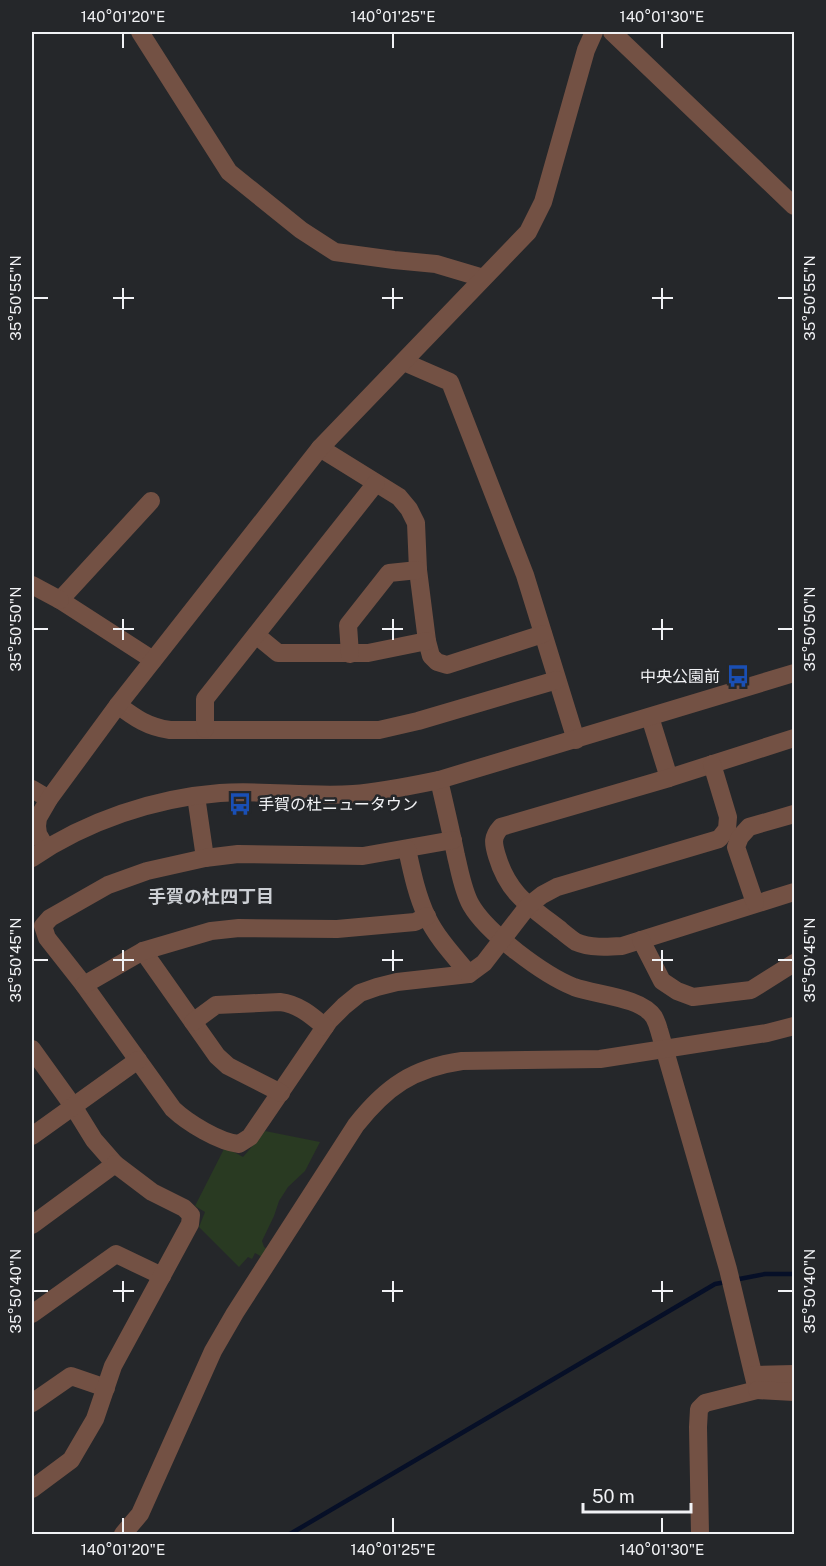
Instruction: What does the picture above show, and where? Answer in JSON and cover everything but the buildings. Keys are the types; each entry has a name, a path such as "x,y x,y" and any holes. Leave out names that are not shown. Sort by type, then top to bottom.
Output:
{"street":[{"path":"140,32 229,172 301,230 335,252 394,261 436,264 483,278"},
{"path":"594,32 586,50 543,202 528,232 320,447 118,705 49,799 36,826 39,853 70,835 119,816 196,796 222,793 352,794 388,791 439,780 795,673"},
{"path":"612,32 795,206"},
{"path":"404,362 450,382 525,575 576,740"},
{"path":"320,447 399,497 416,523 418,570 431,657 447,665 543,634"},
{"path":"205,729 205,699 376,483"},
{"path":"60,600 151,501"},
{"path":"350,654 348,625 389,573 418,570"},
{"path":"32,585 60,600 153,660"},
{"path":"256,634 278,653 350,654 386,650 427,641"},
{"path":"118,705 139,721 155,728 170,730 380,730 557,680"},
{"path":"650,717 669,778"},
{"path":"795,738 501,827 492,841 501,871 512,890 528,906 576,942 599,947 622,946 795,892"},
{"path":"453,840 363,856 238,854 204,858 147,871 108,885 50,918 44,926 47,938 179,1114 184,1119 231,1143 239,1144 250,1137 325,1026 360,993 397,982 469,974 484,963 528,906 542,894 557,887 719,839 727,830 728,817 712,764"},
{"path":"439,780 451,817 453,840 462,880 471,904 483,921 501,939 548,973 573,986 626,1000 645,1008 654,1016 666,1050 728,1269 756,1382"},
{"path":"32,789 49,799"},
{"path":"196,796 204,858"},
{"path":"755,903 736,847 740,837 749,827 795,814"},
{"path":"407,849 415,885 427,916 444,944 469,974"},
{"path":"84,985 143,951 211,931 239,928 337,929 415,922 427,916"},
{"path":"641,940 662,981 677,991 693,997 751,990 795,963"},
{"path":"143,951 217,1056 228,1066 281,1093"},
{"path":"193,1022 216,1005 287,1002 306,1011 325,1026"},
{"path":"123,1534 140,1514 213,1351 235,1313 343,1143 379,1097 415,1073 445,1063 473,1060 600,1059 767,1033 795,1026"},
{"path":"32,1049 94,1140 115,1164 142,1185 184,1208 191,1215 190,1224 113,1366 95,1419 71,1460 32,1489"},
{"path":"32,1136 138,1060"},
{"path":"32,1225 115,1164"},
{"path":"32,1314 116,1254 162,1276"},
{"path":"700,1534 699,1409 705,1403 756,1382 795,1374"},
{"path":"32,1403 71,1376 106,1388"},
{"path":"756,1382 795,1392"}],"green space":[{"path":"265,1131 320,1142 305,1171 288,1187 279,1201 262,1241 264,1247 269,1250 264,1258 255,1253 252,1259 248,1257 239,1267 199,1227 205,1212 195,1206 225,1147 243,1157"}],"waterway":[{"path":"734,1280 765,1274 794,1274"},
{"path":"290,1534 715,1284 726,1282"}],"place":[{"name":"中央公園前","path":"738,676"},
{"name":"手賀の杜ニュータウン","path":"240,804"}],"district":[{"name":"手賀の杜四丁目","path":"211,897"}]}
